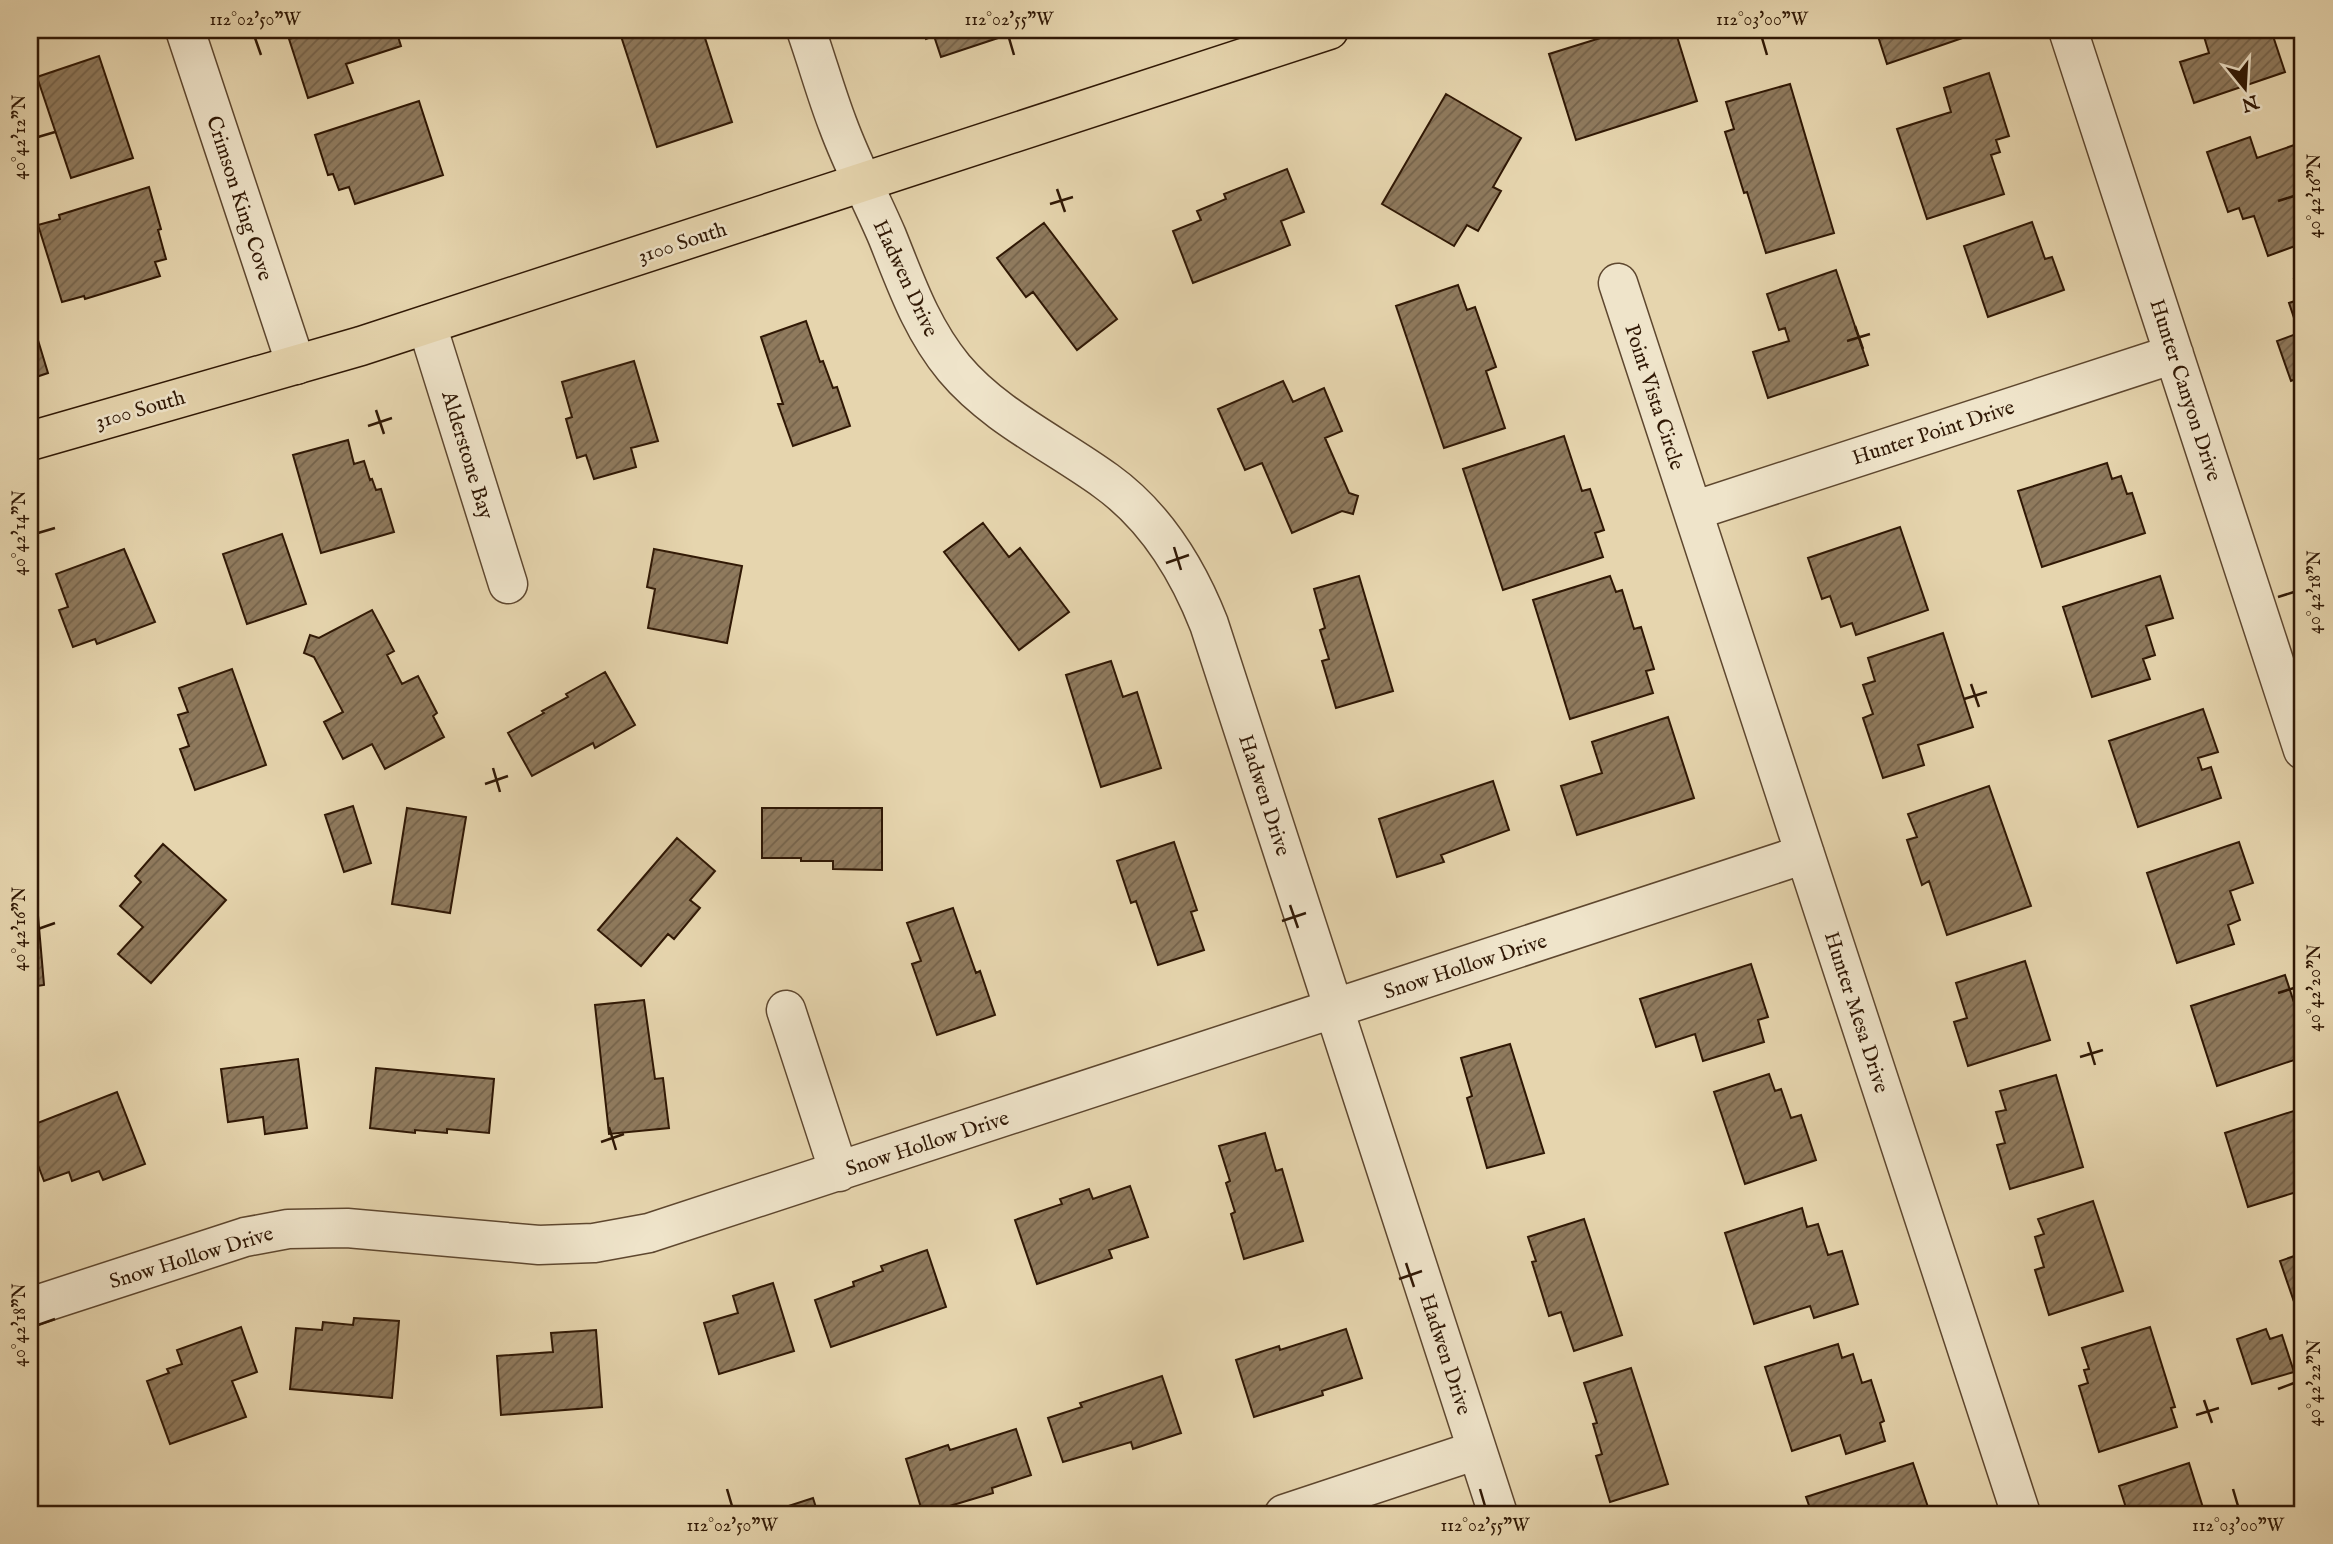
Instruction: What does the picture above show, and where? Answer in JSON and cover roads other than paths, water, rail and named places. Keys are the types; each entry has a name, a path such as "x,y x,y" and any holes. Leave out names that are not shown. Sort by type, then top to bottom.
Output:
{"main road":[{"name":"3100 South","path":"30,441 427,325 1329,30"}],"street":[{"name":"Crimson King Cove","path":"185,30 296,365"},
{"name":"Hadwen Drive","path":"806,30 838,126 922,323 954,368 994,406 1107,482 1132,502 1153,524 1185,570 1209,624 1498,1514"},
{"name":"Hunter Canyon Drive","path":"2068,30 2303,750"},
{"name":"Point Vista Circle","path":"1618,283 1693,511"},
{"name":"Alderstone Bay","path":"427,325 509,584"},
{"name":"Hunter Point Drive","path":"1693,511 2174,354"},
{"name":"Hunter Mesa Drive","path":"1693,511 2021,1514"},
{"name":"Snow Hollow Drive","path":"30,1307 245,1237 288,1228 328,1227 510,1243 594,1243 621,1240 680,1225 1805,854"},
{"path":"786,1010 839,1172"},
{"path":"1284,1514 1477,1450"}]}
